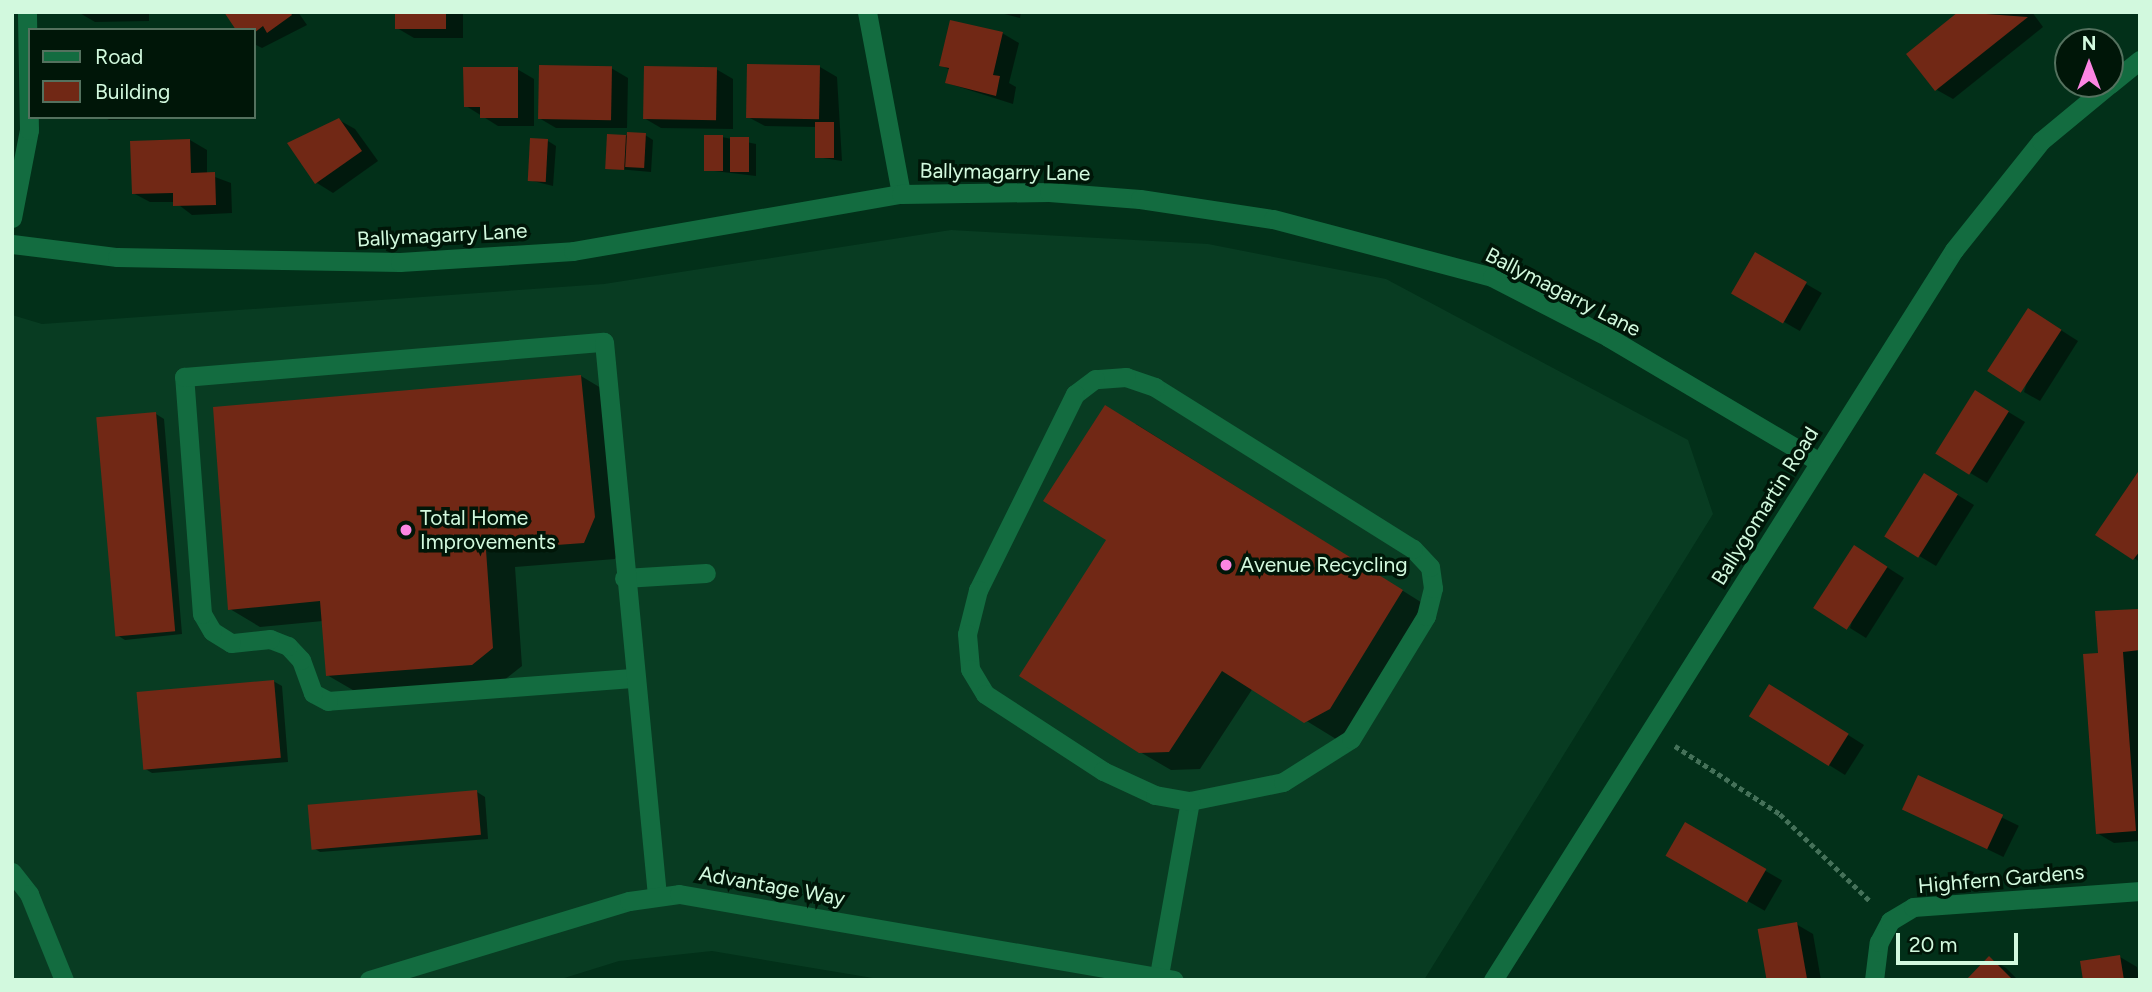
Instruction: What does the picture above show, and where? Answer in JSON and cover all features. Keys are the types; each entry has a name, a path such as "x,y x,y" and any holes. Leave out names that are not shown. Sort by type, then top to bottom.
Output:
{"street":[{"path":"27,12 28,71"},
{"path":"867,12 901,194"},
{"name":"Ballygomartin Road","path":"2124,73 2140,60"},
{"name":"Ballygomartin Road","path":"1493,980 1819,463 2000,187 2095,98"},
{"path":"12,218 29,119"},
{"name":"Ballymagarry Lane","path":"12,244 117,257 400,262 573,251 901,194 1049,192 1140,199 1273,219 1399,249 1492,277 1608,337 1819,463"},
{"path":"632,678 328,701 313,693 301,660 288,646 270,639 231,643 212,631 202,614 184,377 604,342 632,678 657,895"},
{"path":"1126,377 1155,387 1413,549 1430,567 1433,588 1426,616 1350,739 1283,782 1190,801 1155,795 1103,771 985,694 970,669 967,634 978,590 1075,394 1095,379 1126,377"},
{"path":"624,578 706,573"},
{"path":"1167,978 1190,801"},
{"path":"12,872 29,894 64,980"},
{"name":"Highfern Gardens","path":"1874,980 1879,942 1890,921 1913,907 2140,891"},
{"name":"Advantage Way","path":"369,980 657,895 1167,978"}],"path":[{"path":"1692,756 1780,814 1868,899"}],"shaded area":[{"path":"951,230 1208,244 1386,279 1688,440 1713,514 1424,980 885,980 712,951 619,961 558,980 12,980 12,315 42,324 604,284"}],"building":[{"path":"224,12 290,12 292,15 267,33 263,26 256,31 256,28 235,28"},
{"path":"395,12 446,12 446,29 395,29"},
{"path":"1958,12 2028,17 1935,91 1906,54"},
{"path":"950,20 1003,32 993,75 1000,76 996,96 945,83 949,68 939,66"},
{"path":"747,64 820,65 819,119 746,118"},
{"path":"539,65 612,66 611,120 538,119"},
{"path":"644,66 717,67 716,120 643,119"},
{"path":"463,67 518,67 518,118 480,118 480,107 464,107"},
{"path":"339,118 362,151 315,184 287,143"},
{"path":"815,122 834,122 834,158 815,158"},
{"path":"627,132 646,133 644,168 625,167"},
{"path":"607,134 626,135 624,170 605,169"},
{"path":"704,135 723,135 723,171 704,171"},
{"path":"730,137 749,137 749,172 730,172"},
{"path":"530,138 548,139 546,182 528,181"},
{"path":"190,139 191,173 215,172 216,205 173,206 173,193 132,194 130,141"},
{"path":"1755,252 1807,282 1783,324 1731,294"},
{"path":"2028,308 2062,330 2021,393 1987,371"},
{"name":"Total Home Improvements","path":"581,375 595,517 584,543 486,550 493,648 472,665 326,676 320,601 228,610 213,407"},
{"path":"1975,390 2009,411 1969,475 1935,454"},
{"name":"Avenue Recycling","path":"1105,405 1403,590 1330,709 1304,723 1222,671 1169,752 1139,753 1019,676 1106,540 1043,501"},
{"path":"156,412 175,631 115,636 96,417"},
{"path":"2140,469 2140,551 2133,560 2095,535"},
{"path":"1924,473 1958,494 1918,558 1884,537"},
{"path":"1854,545 1888,567 1847,630 1813,608"},
{"path":"2138,609 2140,650 2123,652 2136,831 2096,834 2083,654 2098,653 2095,611"},
{"path":"274,680 281,758 143,770 137,692"},
{"path":"1769,684 1849,734 1829,766 1749,716"},
{"path":"1918,775 2003,815 1987,849 1902,809"},
{"path":"477,790 481,835 312,850 308,805"},
{"path":"1685,822 1766,869 1747,903 1666,856"},
{"path":"1797,922 1807,980 1767,980 1758,929"},
{"path":"2120,955 2124,980 2083,980 2080,961"},
{"path":"1989,956 2013,980 1966,980"}],"place":[{"name":"Total Home Improvements","path":"406,530"},
{"name":"Avenue Recycling","path":"1226,565"}]}
